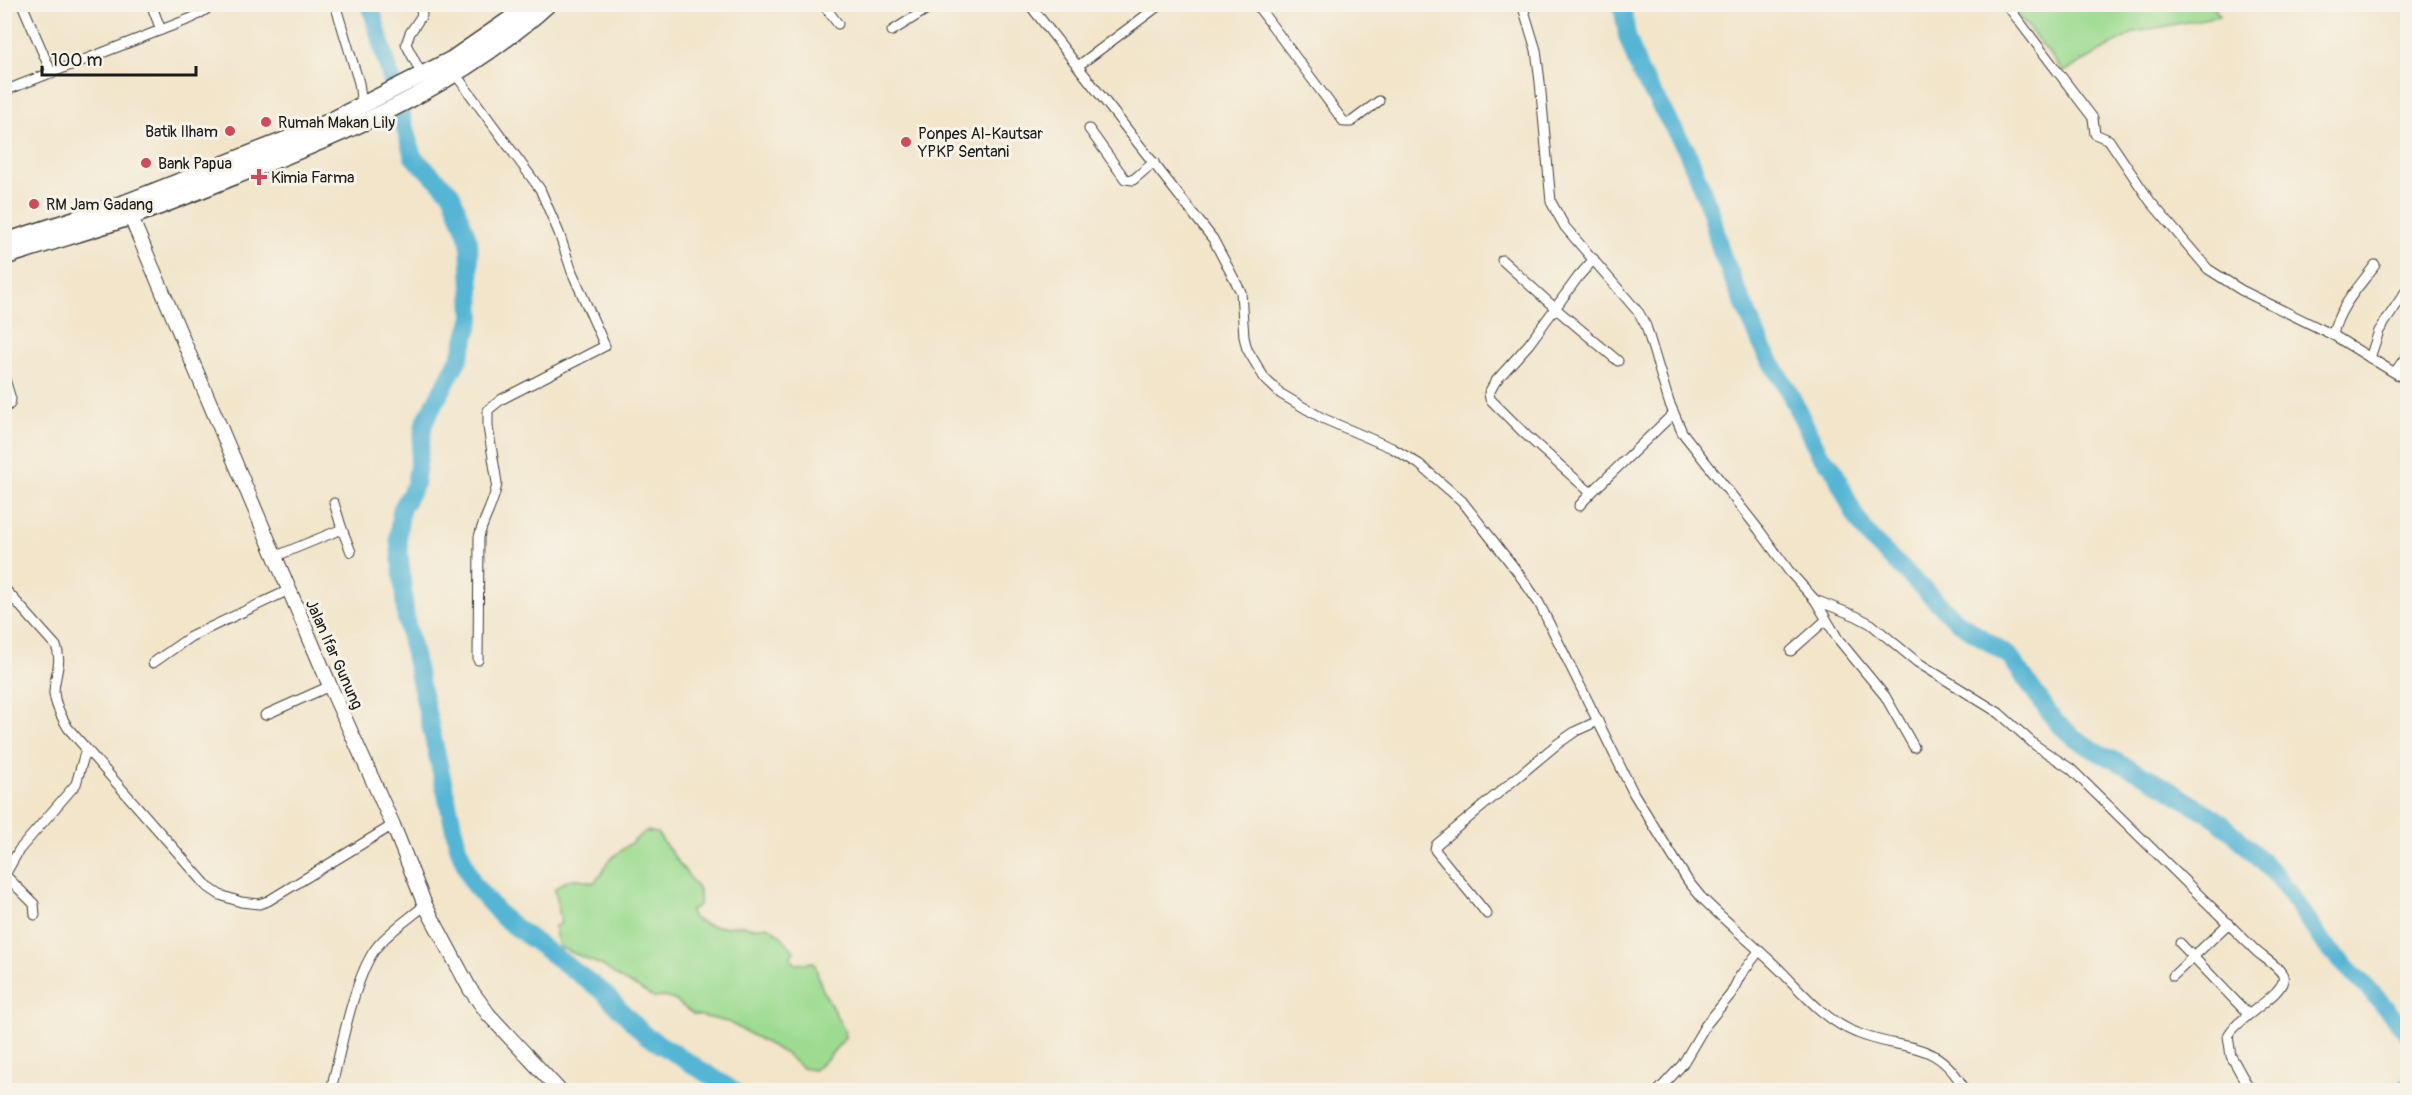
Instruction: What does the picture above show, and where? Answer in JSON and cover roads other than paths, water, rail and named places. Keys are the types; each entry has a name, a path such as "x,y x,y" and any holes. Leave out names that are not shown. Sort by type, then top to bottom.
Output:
{"highway":[{"path":"128,210 284,142 364,103 422,82 456,75 513,26 526,4"},
{"path":"7,244 128,210 236,175 321,142 374,118 451,60 548,4"}],"street":[{"path":"22,4 52,74"},
{"path":"151,4 160,30"},
{"path":"4,91 52,74 203,12 210,4"},
{"path":"335,4 364,103"},
{"path":"420,4 422,15 410,33 406,44 422,82"},
{"path":"823,4 838,24"},
{"path":"892,31 935,4"},
{"path":"1029,4 1207,231 1241,292 1244,337 1247,349 1260,372 1281,394 1307,409 1392,448 1419,464 1462,501 1516,570 1539,603 1634,794 1688,881 1715,911 1838,1023 1857,1034 1937,1055 1951,1067 1965,1090"},
{"path":"1078,66 1161,4"},
{"path":"1256,4 1344,122 1351,122 1378,101"},
{"path":"1522,4 1528,20 1539,72 1551,202 1565,227 1623,292 1643,320 1673,414 1693,448 1747,514 1789,571 1815,600 1838,639 1885,696 1914,747"},
{"path":"2006,4 2093,118 2095,134 2109,140 2150,201 2208,269 2241,290 2333,335 2408,381"},
{"path":"456,75 540,189 572,272 605,346 502,399 489,410 488,427 497,483 479,537 478,660"},
{"path":"1089,129 1125,179 1133,180 1154,162"},
{"name":"Jalan Ifar Gunung","path":"128,210 274,557 393,825 425,905 470,989 489,1015 559,1090"},
{"path":"1591,493 1526,435 1490,399 1491,387 1529,344 1554,308 1594,259"},
{"path":"1502,260 1554,308 1618,361"},
{"path":"2333,335 2335,324 2343,308 2375,265"},
{"path":"2370,358 2379,331 2408,288"},
{"path":"2395,372 2408,354"},
{"path":"4,376 11,399 10,404 4,409"},
{"path":"1579,506 1673,414"},
{"path":"334,503 351,552"},
{"path":"274,557 342,529"},
{"path":"4,588 56,646 60,658 54,692 55,699 68,728 208,887 220,895 241,902 259,904 268,901 393,825"},
{"path":"153,663 190,637 289,590"},
{"path":"1815,600 1871,624 1917,662 1999,713 2035,745 2071,769 2283,976 2277,992 2234,1026 2228,1036 2228,1043 2237,1069 2250,1090"},
{"path":"1791,651 1826,620"},
{"path":"265,715 330,686"},
{"path":"1487,914 1435,850 1436,845 1556,745 1576,731 1598,721"},
{"path":"35,915 34,904 7,877 6,873 19,850 76,784 86,749"},
{"path":"330,1090 360,982 369,960 382,940 425,905"},
{"path":"2173,976 2229,923"},
{"path":"2180,943 2248,1014"},
{"path":"1659,1090 1682,1065 1705,1026 1731,994 1740,976 1759,951"}],"waterway":[{"path":"370,4 413,157 451,193 469,241 472,317 460,357 424,423 415,485 401,510 398,536 406,620 458,847 473,884 503,918 603,992 645,1035 733,1090"},
{"path":"1622,4 1627,36 1640,72 1687,151 1711,212 1721,252 1764,351 1787,388 1819,453 1833,468 1853,512 1870,538 1957,621 2009,656 2056,722 2072,736 2097,752 2150,778 2217,819 2234,834 2278,877 2325,945 2379,1000 2408,1034"},
{"path":"2405,1090 2408,1085"}],"place":[{"name":"Rumah Makan Lily","path":"266,122"},
{"name":"Batik Ilham","path":"230,131"},
{"name":"Ponpes Al-Kautsar YPKP Sentani","path":"906,142"},
{"name":"Bank Papua","path":"146,163"},
{"name":"Kimia Farma","path":"259,177"},
{"name":"RM Jam Gadang","path":"34,204"}]}
